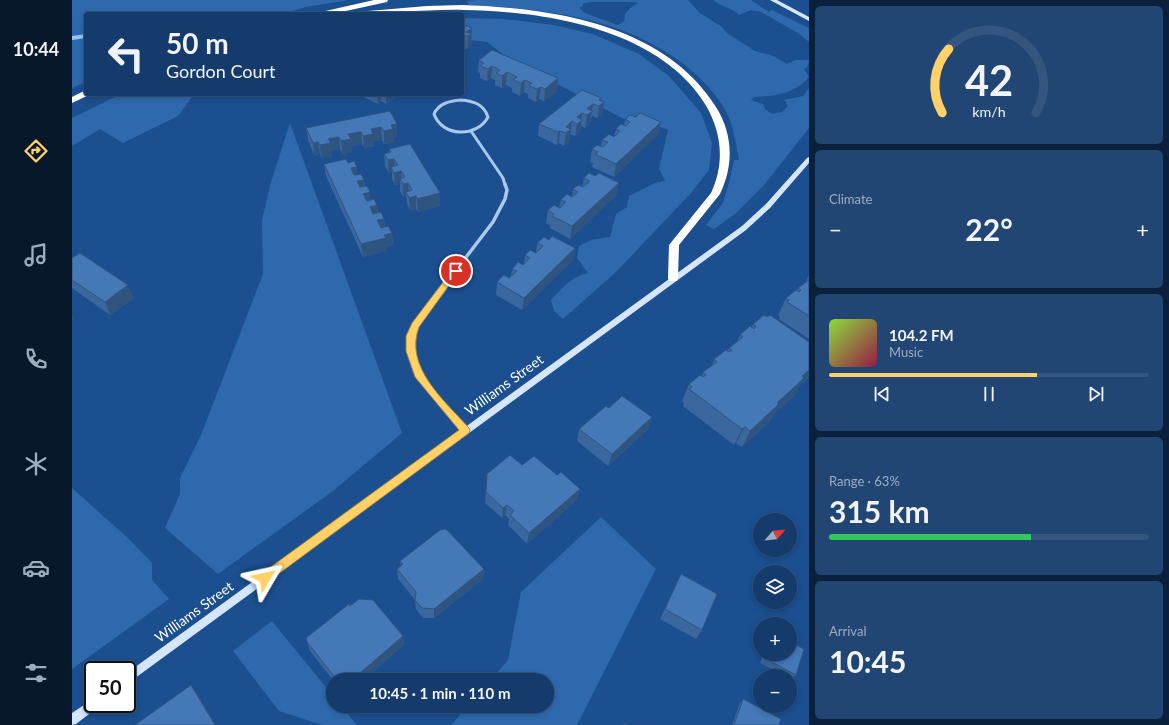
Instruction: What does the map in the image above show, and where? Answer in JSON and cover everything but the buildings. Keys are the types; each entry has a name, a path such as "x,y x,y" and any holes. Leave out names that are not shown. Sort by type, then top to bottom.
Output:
{"highway":[{"path":"331,12 384,0"},
{"path":"378,12 412,9 488,8 540,13 588,24 620,35 649,48 670,62 696,86 713,108 720,120 725,148 723,173 715,194 704,210 674,245 673,278"},
{"path":"72,100 84,94"}],"main road":[{"path":"773,0 809,19"},
{"name":"Williams Street","path":"136,672 465,430 744,228 768,206 808,161"},
{"path":"72,720 84,711"}],"street":[{"path":"454,101 468,101 478,104 486,111 487,120 483,125 471,131 457,132 443,128 436,122 436,110 442,105 454,101"},
{"path":"465,430 436,398 419,375 413,362 410,342 412,330 418,320 493,222 505,199 507,190 504,178 471,131"}],"shaded area":[{"path":"72,0 349,0 306,7 288,12 84,12 84,83 72,88"},
{"path":"688,0 700,13 755,51 771,55 787,64 795,60 809,60 808,66 804,69 809,77 803,83 791,91 777,95 754,97 751,100 763,104 765,109 772,114 782,112 788,106 784,100 803,96 809,88 809,128 764,185 735,214 714,229 706,225 723,203 734,160 739,160 733,130 727,113 707,85 692,71 668,53 642,39 615,28 557,14 469,5 467,1","holes":["590,2 638,3 630,8 625,14 624,21 618,25 585,13 579,8 583,6 583,4"]},
{"path":"713,0 751,0 769,12 772,10 809,28 809,42 798,33 761,12 751,10 739,15"},
{"path":"464,18 504,19 554,25 593,34 639,54 669,76 701,113 712,143 709,170 691,193 616,272 563,319 554,311 551,300 572,280 588,273 577,258 579,246 591,240 610,237 616,214 627,207 629,196 655,183 665,181 659,168 668,130 649,123 637,126 508,58 487,42 471,40 464,37"},
{"path":"117,96 193,96 178,116 123,143 100,129 72,146 72,118"},
{"path":"290,123 402,433 333,491 218,574 165,528 180,494 180,478 201,435 263,274 262,220 271,182"},
{"path":"72,488 129,539 152,563 152,580 169,599 72,669"},
{"path":"601,517 656,569 577,725 451,725 462,713 554,713 554,673 497,673 508,660 521,592"},
{"path":"272,621 326,687 326,713 347,713 357,725 322,725 279,711 233,651"}],"waterway":[{"path":"72,38 84,36"}],"route":[{"path":"265,578 465,430 436,398 419,375 413,362 410,342 412,330 418,320 456,271"}]}
